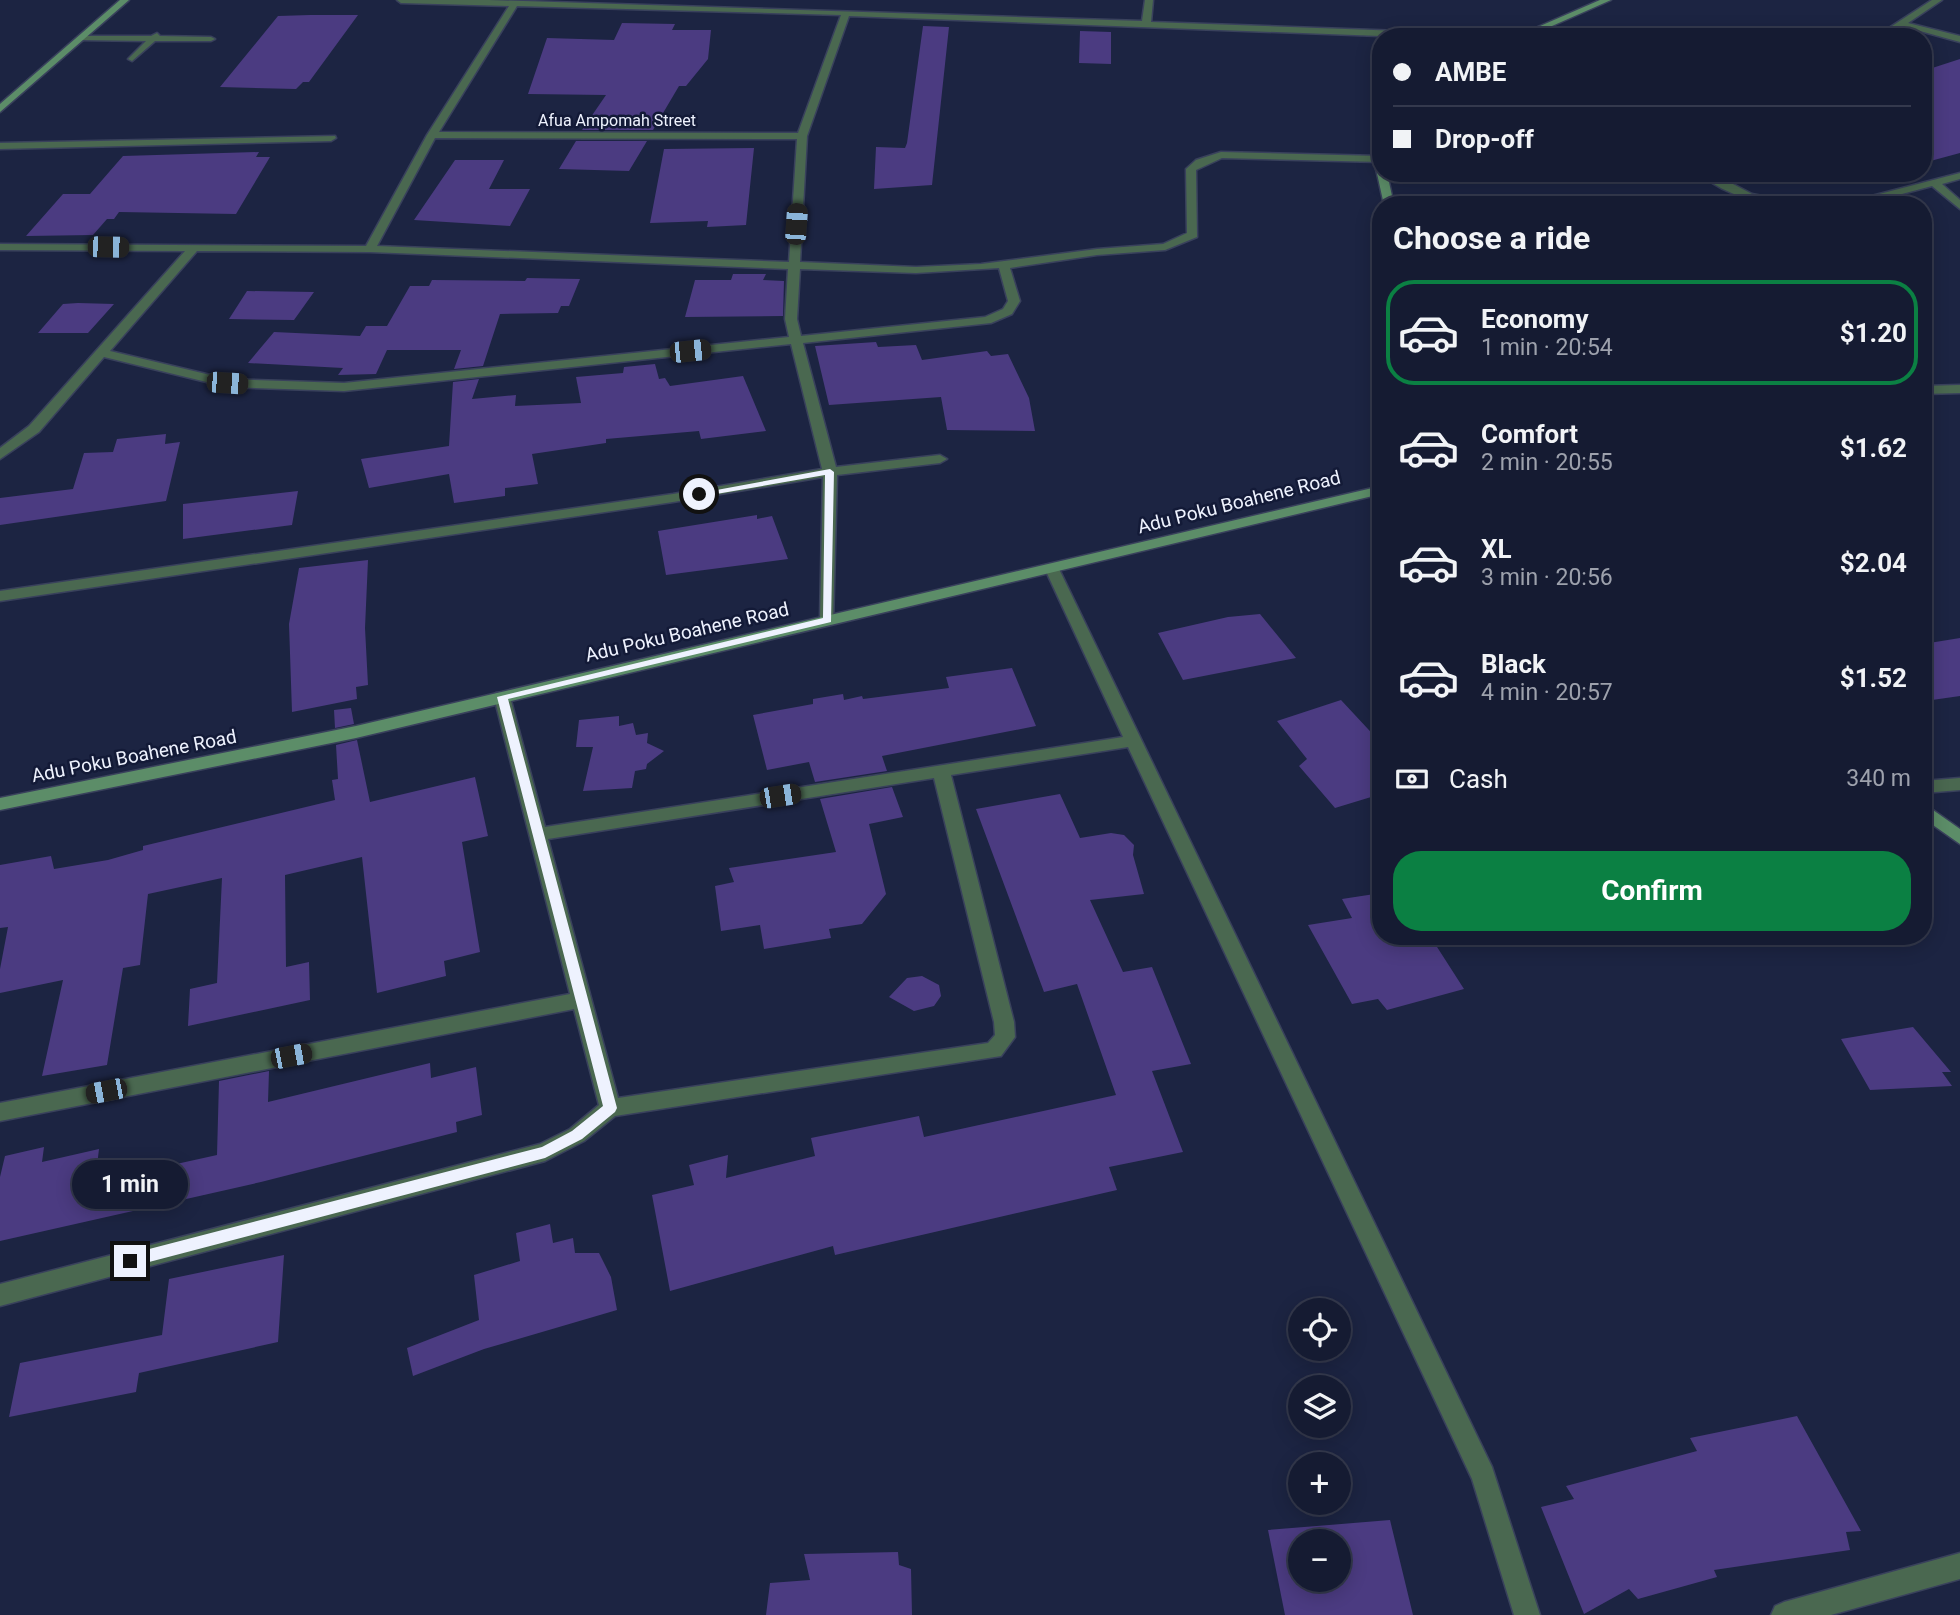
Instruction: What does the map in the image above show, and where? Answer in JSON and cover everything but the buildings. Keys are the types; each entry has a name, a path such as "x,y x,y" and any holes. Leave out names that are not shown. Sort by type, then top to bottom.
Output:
{"street":[{"path":"0,109 125,0"},
{"path":"401,0 1372,32"},
{"path":"1146,23 1149,0"},
{"path":"1540,28 1606,0"},
{"path":"1892,28 1938,0"},
{"path":"370,249 432,135 514,4"},
{"path":"828,620 830,472 791,319 802,136 846,13"},
{"path":"1899,23 1918,28"},
{"path":"1932,32 1960,39"},
{"name":"Afua Ampomah Street","path":"432,135 802,136"},
{"path":"0,146 331,138"},
{"path":"0,247 370,249 793,266 947,269 1165,247 1189,240 1193,235 1191,169 1200,162 1221,155 1372,163"},
{"path":"1885,196 1960,176"},
{"path":"1721,182 1747,196"},
{"path":"1936,184 1960,206"},
{"path":"0,455 34,429 104,353 193,249"},
{"path":"104,353 227,383 344,387 987,320 1008,311 1014,301 1004,266 1029,261"},
{"path":"1932,390 1960,388"},
{"path":"0,596 659,500 830,472 940,459"},
{"name":"Adu Poku Boahene Road","path":"0,804 170,772 502,697 1372,492"},
{"path":"1052,569 1483,1476 1527,1615"},
{"path":"502,697 610,1108"},
{"path":"538,835 1133,741"},
{"path":"0,1295 545,1152 577,1135 610,1108 994,1050 1005,1037 1004,1022 941,771"},
{"path":"1932,786 1960,784"},
{"path":"1932,816 1960,838"},
{"path":"0,1112 582,1000"},
{"path":"1784,1615 1960,1566"}],"lane":[{"path":"132,59 162,31"},
{"path":"81,38 211,39"}],"route":[{"path":"130,1261 545,1152 577,1135 610,1108 502,697 828,620 830,472 699,494"}]}
